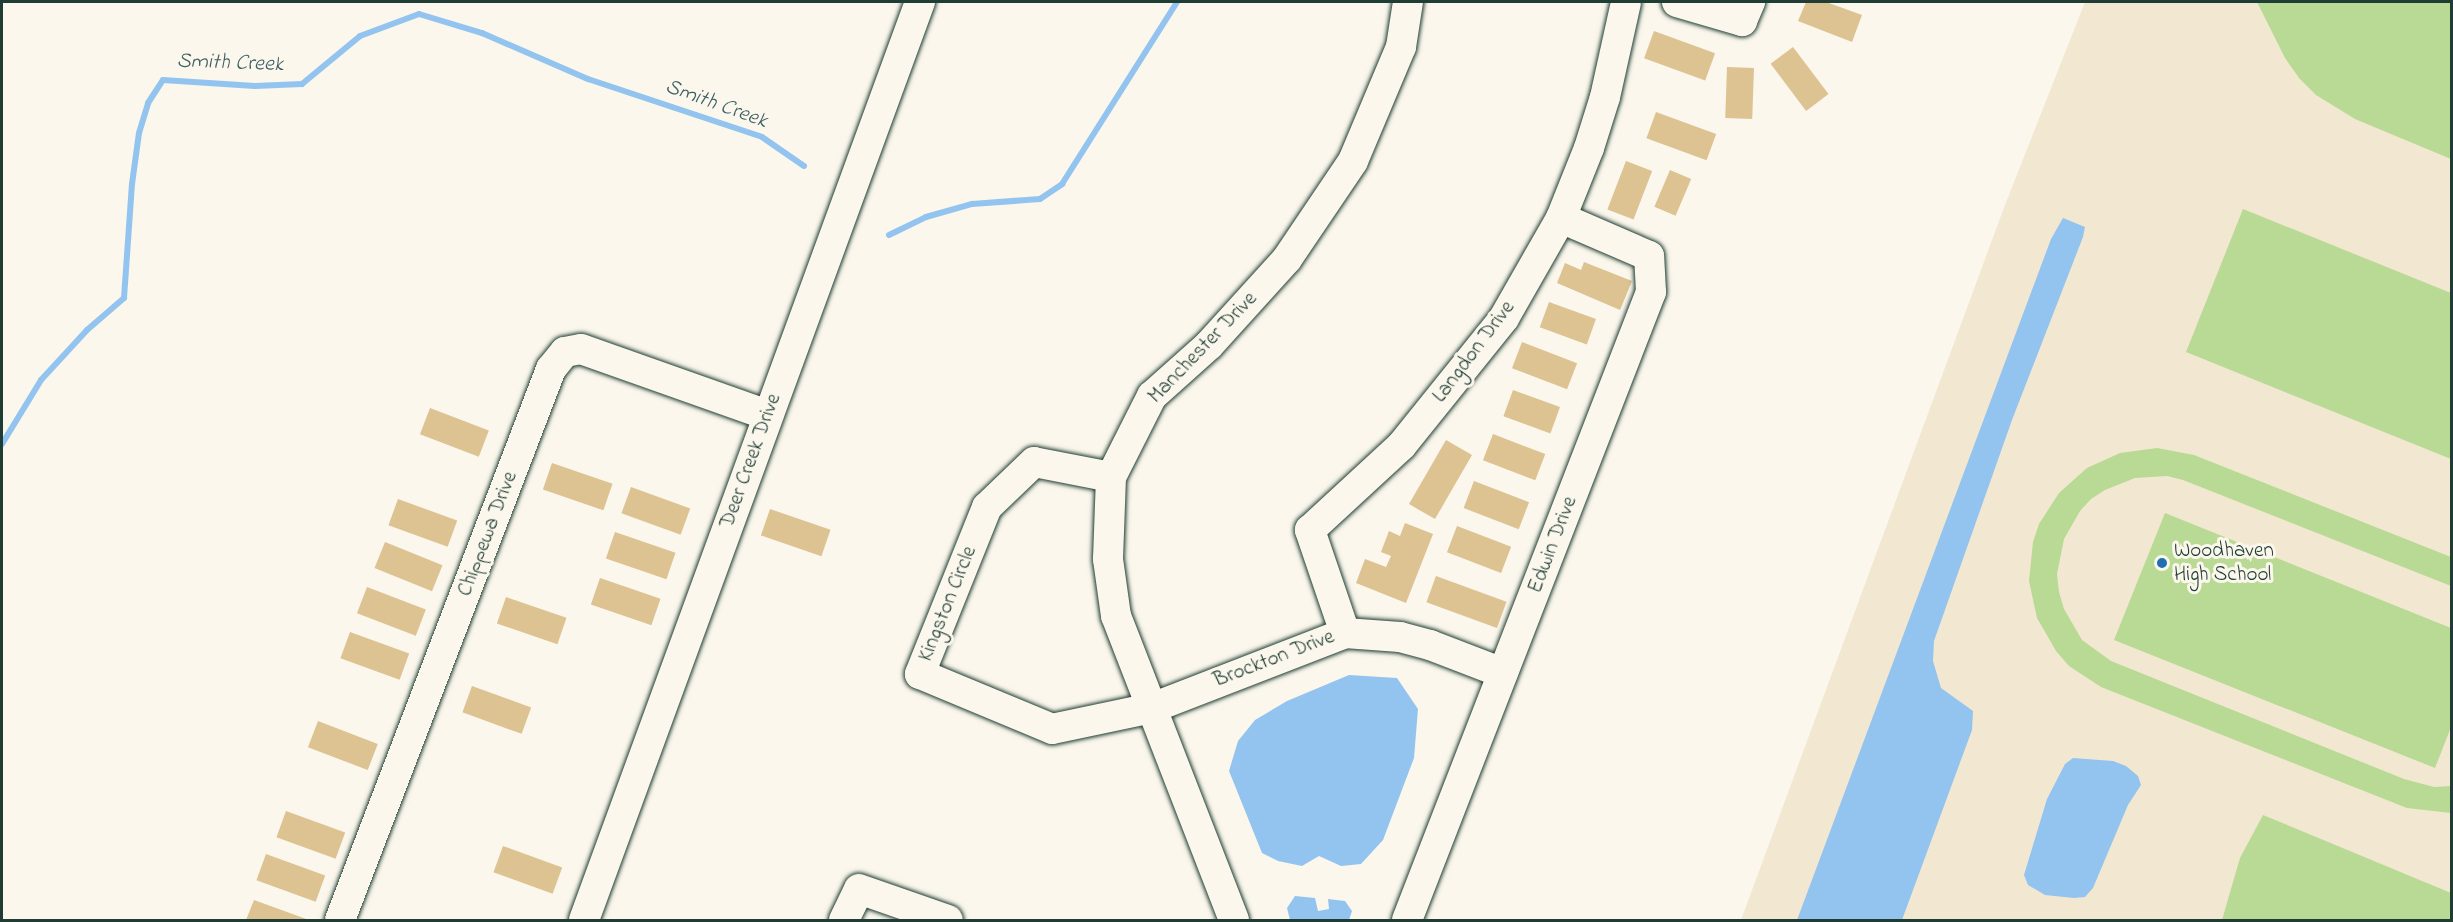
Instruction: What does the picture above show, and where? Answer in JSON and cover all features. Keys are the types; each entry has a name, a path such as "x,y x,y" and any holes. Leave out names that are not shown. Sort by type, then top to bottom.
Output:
{"street":[{"name":"Deer Creek Drive","path":"584,921 767,415 920,2"},
{"name":"Manchester Drive","path":"1234,921 1116,616 1108,560 1111,477 1152,396 1209,345 1287,259 1353,161 1401,47 1408,2"},
{"name":"Langdon Drive","path":"1345,633 1310,530 1402,445 1497,327 1561,218 1589,148 1605,97 1626,2"},
{"path":"1677,2 1742,21 1750,2"},
{"name":"Edwin Drive","path":"1407,921 1651,292 1648,256 1561,218"},
{"name":"Chippewa Drive","path":"340,921 551,369 565,352 581,349 767,415"},
{"name":"Kingston Circle","path":"1111,477 1034,462 987,507 920,674 1052,729 1152,708"},
{"name":"Brockton Drive","path":"1152,708 1345,633 1400,637 1430,645 1503,673"},
{"path":"844,921 859,889 948,921"}],"shaded area":[{"name":"Woodhaven High School","path":"2085,2 2451,2 2451,920 1741,920 2005,205"}],"green space":[{"path":"2257,2 2451,2 2451,159 2355,119 2316,95 2299,78 2285,58"},
{"path":"2243,209 2451,293 2451,459 2186,352"},
{"path":"2157,448 2194,455 2451,557 2451,586 2183,480 2167,476 2135,478 2105,490 2091,499 2080,511 2064,539 2057,574 2059,592 2064,609 2082,640 2111,661 2404,779 2434,787 2451,786 2451,813 2407,808 2101,687 2069,666 2056,651 2037,618 2029,581 2033,542 2039,524 2059,493 2087,468 2120,453"},
{"path":"2165,513 2451,628 2451,727 2435,768 2114,640"},
{"path":"2263,815 2451,893 2451,920 2222,920 2240,858"}],"water":[{"path":"2063,218 2085,227 2083,237 2012,420 1934,641 1933,661 1941,688 1973,711 1972,730 1902,920 1797,920 2051,239"},
{"path":"1349,675 1397,678 1418,709 1414,758 1383,840 1361,864 1341,866 1319,856 1302,866 1278,861 1262,853 1229,771 1238,741 1255,720 1287,701"},
{"path":"2073,758 2113,761 2126,766 2138,776 2141,785 2128,805 2093,888 2085,897 2074,898 2045,895 2028,885 2024,875 2047,799 2065,764"},
{"path":"1295,896 1315,898 1318,911 1329,909 1328,899 1345,901 1352,911 1349,920 1290,920 1287,908"}],"building":[{"path":"1806,2 1826,2 1862,15 1852,42 1798,21"},
{"path":"1654,31 1715,53 1705,80 1644,58"},
{"path":"1793,47 1829,94 1806,111 1771,64"},
{"path":"1727,67 1754,68 1752,119 1725,118"},
{"path":"1656,112 1716,134 1707,160 1646,138"},
{"path":"1626,161 1652,171 1634,220 1607,210"},
{"path":"1670,170 1691,179 1676,216 1654,207"},
{"path":"1584,262 1632,281 1620,310 1557,283 1565,263 1581,270"},
{"path":"1549,302 1596,319 1587,344 1540,327"},
{"path":"1522,342 1577,363 1567,389 1512,368"},
{"path":"1513,390 1560,407 1550,433 1503,416"},
{"path":"430,408 489,431 479,457 420,434"},
{"path":"1493,434 1545,454 1535,480 1483,460"},
{"path":"1446,440 1472,455 1435,519 1409,504"},
{"path":"552,463 613,484 603,510 543,489"},
{"path":"1474,481 1529,502 1519,529 1464,508"},
{"path":"631,487 690,509 681,535 621,513"},
{"path":"398,499 457,521 448,547 388,525"},
{"path":"770,509 831,530 821,556 761,535"},
{"path":"1405,523 1433,534 1406,603 1356,583 1365,559 1386,567 1391,556 1381,552 1389,531 1400,536"},
{"path":"1457,526 1511,547 1501,573 1447,552"},
{"path":"615,532 676,553 666,579 606,558"},
{"path":"385,542 442,565 432,591 375,568"},
{"path":"1436,576 1506,602 1497,628 1426,602"},
{"path":"600,578 661,599 651,625 591,604"},
{"path":"367,587 426,610 416,636 357,613"},
{"path":"506,597 567,618 557,644 497,623"},
{"path":"350,632 409,654 400,680 340,658"},
{"path":"472,686 531,708 522,734 462,712"},
{"path":"318,721 378,744 368,770 308,747"},
{"path":"286,811 345,833 336,859 276,837"},
{"path":"503,846 562,868 553,894 493,872"},
{"path":"266,854 325,876 316,902 256,880"},
{"path":"254,900 309,920 246,920"}],"waterway":[{"name":"Smith Creek","path":"889,235 926,217 972,204 1040,199 1062,184 1177,2"},
{"name":"Smith Creek","path":"2,444 41,380 87,330 124,298 132,184 139,133 148,103 163,80 255,86 302,84 360,36 419,14 482,33 588,79 762,137 804,166"}],"place":[{"name":"Woodhaven High School","path":"2162,563"}]}
